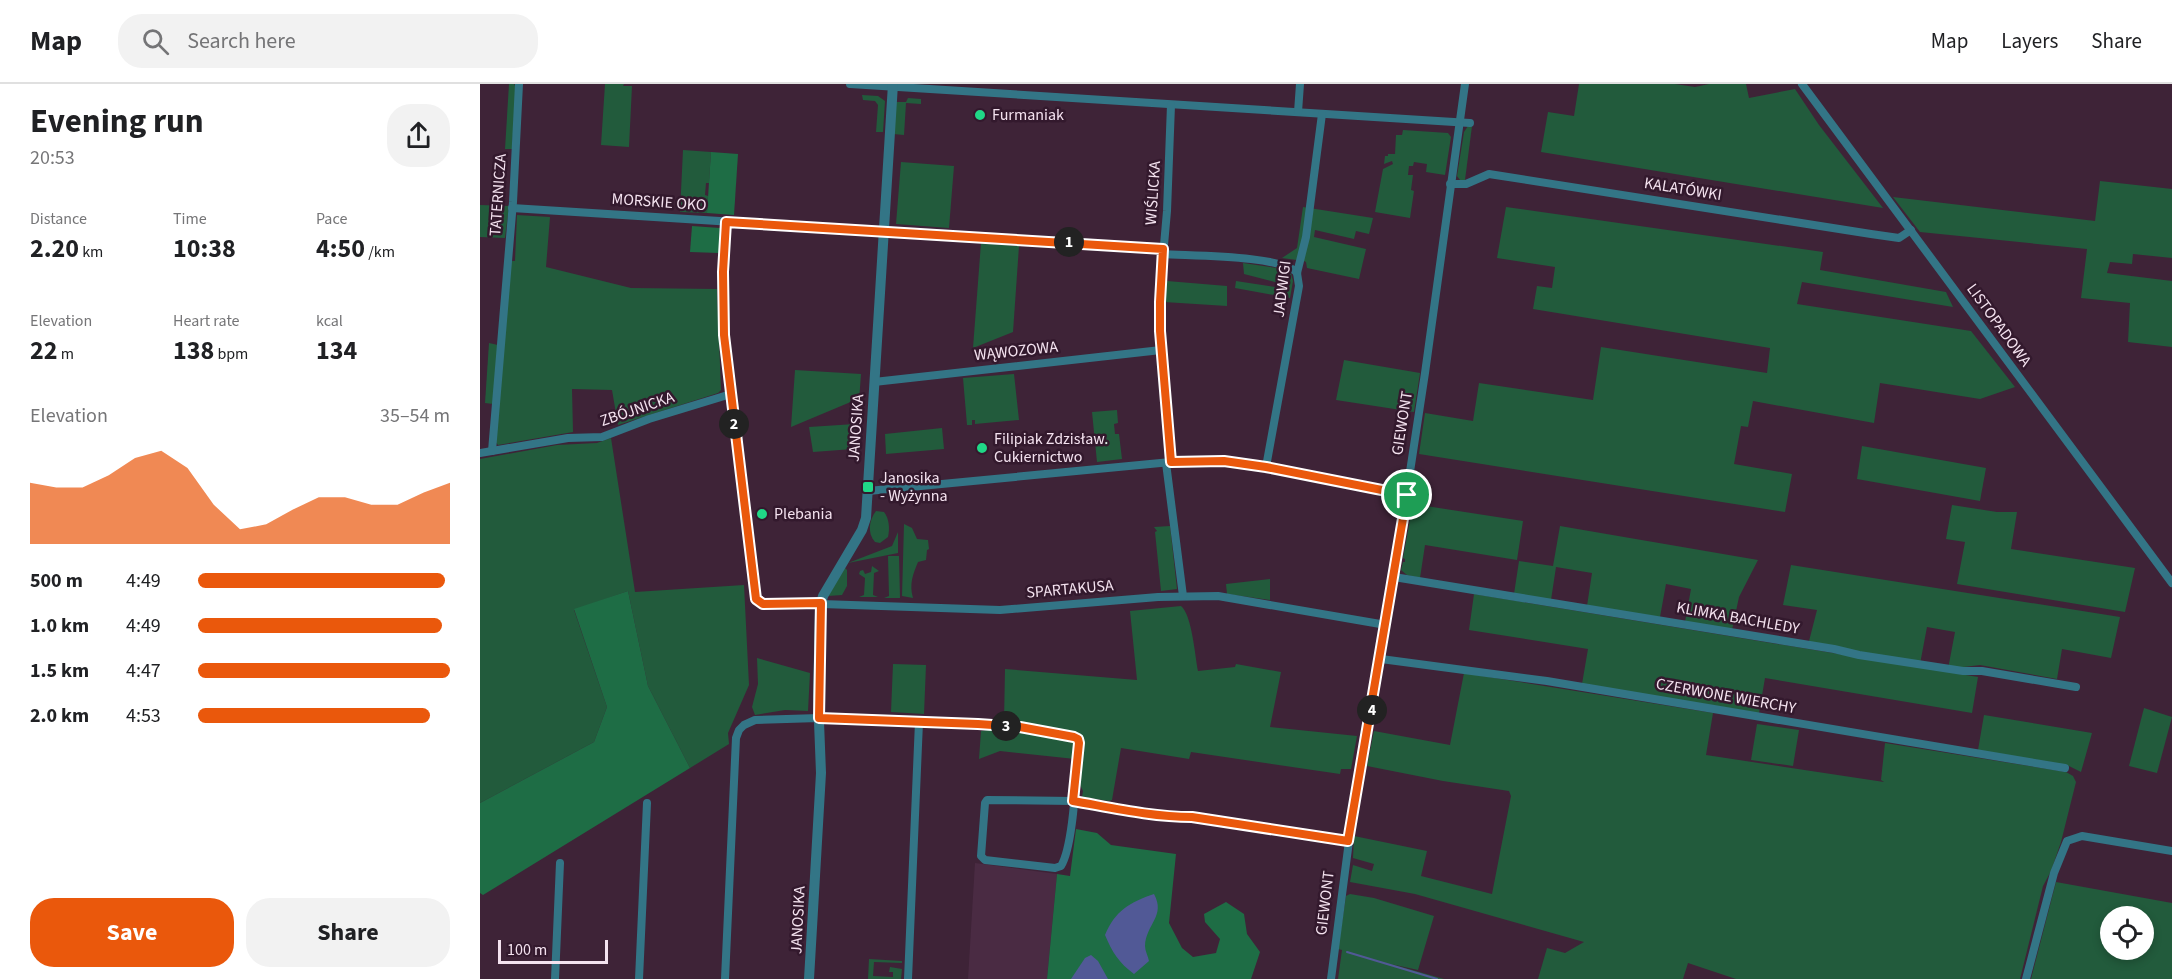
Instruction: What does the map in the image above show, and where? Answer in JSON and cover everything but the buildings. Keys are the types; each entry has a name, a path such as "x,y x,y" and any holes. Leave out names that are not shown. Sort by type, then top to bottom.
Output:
{"street":[{"name":"TATERNICZA","path":"492,450 512,208 519,84"},
{"path":"850,84 1470,123"},
{"path":"1298,112 1300,84"},
{"name":"GIEWONT","path":"1331,979 1348,841 1407,495 1465,84"},
{"name":"LISTOPADOWA","path":"1802,84 2172,583"},
{"name":"JANOSIKA","path":"809,979 821,766 819,718 821,603 865,523 893,85"},
{"name":"WIŚLICKA","path":"1171,105 1170,166 1160,302 1161,350 1168,462 1183,596"},
{"name":"JADWIGI","path":"1266,467 1299,286 1297,273 1306,237 1322,114"},
{"name":"KALATÓWKI","path":"1450,184 1466,184 1490,174 1899,238 1911,230"},
{"name":"MORSKIE OKO","path":"512,208 1163,252 1259,260 1293,267 1297,273"},
{"path":"726,222 723,314 731,394"},
{"name":"WĄWOZOWA","path":"874,382 1161,350"},
{"name":"ZBÓJNICKA","path":"480,453 568,438 602,437 649,419 731,394"},
{"name":"SPARTAKUSA","path":"731,394 756,599 763,604 821,603 1000,610 1158,597 1218,596 1386,625"},
{"path":"868,491 1168,462 1224,461 1407,495"},
{"name":"KLIMKA BACHLEDY","path":"1394,578 1834,649 1858,655 1963,671 1982,671 2076,687"},
{"name":"CZERWONE WIERCHY","path":"1381,658 1558,683 2065,768"},
{"path":"725,979 737,734 744,725 755,720 819,718 1020,727 1078,739 1073,801 1070,833 1064,863 1055,868 985,860 982,858 986,801 1073,801 1132,812 1170,817 1192,817 1348,841"},
{"path":"908,979 919,722"},
{"path":"639,979 647,802"},
{"path":"2026,979 2050,887 2067,841 2082,836 2172,851"},
{"path":"555,979 560,863"}],"shaded area":[{"path":"975,863 1057,874 1047,979 968,979"}],"green space":[{"path":"509,84 514,84 516,88 512,149 505,149"},
{"path":"605,84 632,86 629,147 601,145"},
{"path":"1579,84 1675,84 1695,87 1709,84 1746,84 1749,98 1795,89 1819,125 1883,208 1541,152 1548,112 1574,116"},
{"path":"862,95 878,96 885,101 883,132 876,132 878,105 875,101 863,100"},
{"path":"908,98 921,99 921,104 906,103 904,135 893,134 896,102 906,102"},
{"path":"1468,126 1472,126 1465,180 1460,180 1457,176 1464,132"},
{"path":"1403,130 1448,133 1451,137 1445,175 1426,172 1427,164 1414,162 1413,166 1409,166 1408,175 1413,175 1411,190 1414,191 1410,218 1375,212 1383,169 1393,164 1392,161 1384,164 1385,156 1395,154 1396,135 1402,135"},
{"path":"683,150 711,152 709,183 706,183 705,195 708,196 707,213 680,212"},
{"path":"711,152 738,154 734,215 707,213"},
{"path":"901,162 954,166 949,228 896,224"},
{"path":"2100,181 2172,189 2172,258 2133,254 2132,264 2110,262 2107,273 2172,281 2172,347 2128,342 2130,303 2081,298 2087,249 1920,232 1893,197 2095,221"},
{"path":"480,205 509,206 505,238 480,237"},
{"path":"1303,207 1373,218 1369,234 1356,231 1354,239 1315,230 1314,237 1366,249 1359,279 1307,268 1304,261 1282,258 1297,248"},
{"path":"1506,207 1823,252 1820,270 1946,292 1953,307 1802,282 1797,304 1971,331 2015,387 1980,399 1880,383 1874,423 1753,401 1748,427 1741,426 1734,464 1792,474 1785,512 1419,454 1425,413 1473,421 1479,383 1593,400 1601,347 1767,373 1770,348 1533,309 1537,286 1552,288 1555,267 1497,258"},
{"path":"517,215 550,217 546,267 631,288 717,289 721,390 718,393 618,425 612,390 572,389 573,432 498,445 495,441 511,261 515,261"},
{"path":"692,226 720,228 719,253 690,252"},
{"path":"981,243 1019,246 1013,332 973,348"},
{"path":"1243,263 1290,270 1293,281 1290,298 1235,288 1236,281 1275,287 1275,282 1244,274"},
{"path":"1167,281 1227,286 1227,306 1164,302"},
{"path":"489,343 498,345 493,404 485,403"},
{"path":"1344,360 1420,373 1414,412 1336,400"},
{"path":"795,370 861,374 859,401 853,401 791,427"},
{"path":"1014,374 1019,420 975,424 975,420 972,420 972,425 967,425 963,378"},
{"path":"1117,410 1118,423 1114,424 1115,434 1119,434 1122,459 1097,462 1092,412"},
{"path":"855,424 853,449 813,452 809,427"},
{"path":"942,428 944,449 886,454 885,434"},
{"path":"611,438 635,592 744,585 749,685 728,733 729,744 690,768 648,686 628,591 574,610 607,707 594,742 480,803 480,459 557,445 597,443"},
{"path":"1862,446 1986,468 1980,501 1857,479"},
{"path":"1413,504 1523,521 1517,560 1425,545 1420,578 1407,575 1401,570 1405,562 1403,558"},
{"path":"1952,505 1997,512 2017,512 2011,549 2135,568 2125,612 1957,584 1965,542 1946,539"},
{"path":"876,511 884,512 889,523 888,537 880,543 875,542 870,531 870,522"},
{"path":"904,524 912,528 917,539 928,540 929,549 926,560 918,562 913,575 911,588 913,598 902,596"},
{"path":"1170,526 1177,589 1161,591 1155,532 1157,531 1154,527"},
{"path":"1560,526 1758,560 1739,597 1732,630 1685,622 1691,589 1666,584 1660,617 1587,606 1592,573 1556,567 1551,600 1514,594 1519,561 1553,566"},
{"path":"898,532 898,553 848,563 892,546"},
{"path":"888,556 899,556 900,598 884,598 889,596"},
{"path":"1791,565 2120,617 2111,658 2062,649 2057,679 1980,665 1948,669 1955,632 1927,627 1920,664 1808,645 1817,610 1783,605"},
{"path":"872,566 879,571 874,573 873,595 878,597 859,597 864,595 865,578 859,574 860,571 863,570 865,574 871,572"},
{"path":"845,568 847,586 842,595 828,596"},
{"path":"1270,579 1270,600 1227,594 1226,584"},
{"path":"628,591 648,686 690,768 483,895 480,893 480,803 594,742 607,707 574,609"},
{"path":"1474,594 1978,677 1972,713 1765,678 1759,713 1582,684 1588,649 1469,630"},
{"path":"1181,606 1188,618 1198,671 1235,667 1236,664 1281,672 1270,727 1357,736 1351,769 1341,769 1340,774 1191,752 1189,759 1121,748 1112,800 1109,801 1082,797 1083,791 1079,783 1083,738 1080,735 1004,722 1005,669 1137,680 1130,611"},
{"path":"757,658 810,673 808,711 785,710 755,715 752,707 758,684"},
{"path":"893,664 926,665 924,714 891,712"},
{"path":"1464,673 1713,713 1706,755 1884,782 1881,780 1885,743 2066,772 2073,776 2076,782 2061,842 2043,886 2020,979 1736,979 1688,963 1683,979 1538,979 1547,948 1565,953 1584,942 1415,894 1350,882 1353,865 1372,871 1374,864 1353,858 1354,836 1427,851 1421,876 1492,894 1511,796 1509,791 1367,766 1374,731 1450,745"},
{"path":"2144,708 2172,717 2157,773 2129,766"},
{"path":"1984,715 2092,733 2081,772 2067,765 1978,750"},
{"path":"1757,724 1799,730 1793,766 1751,760"},
{"path":"994,729 1072,741 1075,746 1075,759 1000,751 979,759 981,731"},
{"path":"1076,829 1097,833 1111,845 1176,854 1169,923 1182,948 1193,957 1216,953 1220,939 1205,922 1204,914 1226,902 1244,914 1247,934 1260,952 1251,979 1047,979 1057,874 1070,876"},
{"path":"2056,882 2172,903 2172,979 2031,979"},
{"path":"1350,894 1374,898 1434,916 1418,970 1391,964 1444,979 1338,979 1342,950 1338,949 1346,896"},
{"path":"869,959 902,961 902,963 874,962 873,976 893,977 893,972 889,972 890,967 902,969 901,979 868,979"}],"water":[{"path":"1154,894 1158,908 1157,914 1146,938 1145,946 1149,961 1134,974 1116,957 1105,935 1124,909"},
{"path":"1091,955 1098,961 1108,979 1071,979 1085,958"}],"waterway":[{"path":"1347,952 1437,979"}],"place":[{"name":"Furmaniak","path":"980,115"},
{"name":"Filipiak Zdzisław. Cukiernictwo","path":"982,448"},
{"name":"Janosika - Wyżynna","path":"868,487"},
{"name":"Plebania","path":"762,514"}],"route":[{"path":"726,222 1163,249 1160,331 1171,462 1224,461 1407,495 1348,841 1192,817 1170,817 1132,812 1073,801 1079,743 1074,737 1020,727 819,718 821,603 763,604 756,599 724,335 722,292 726,222"}]}
